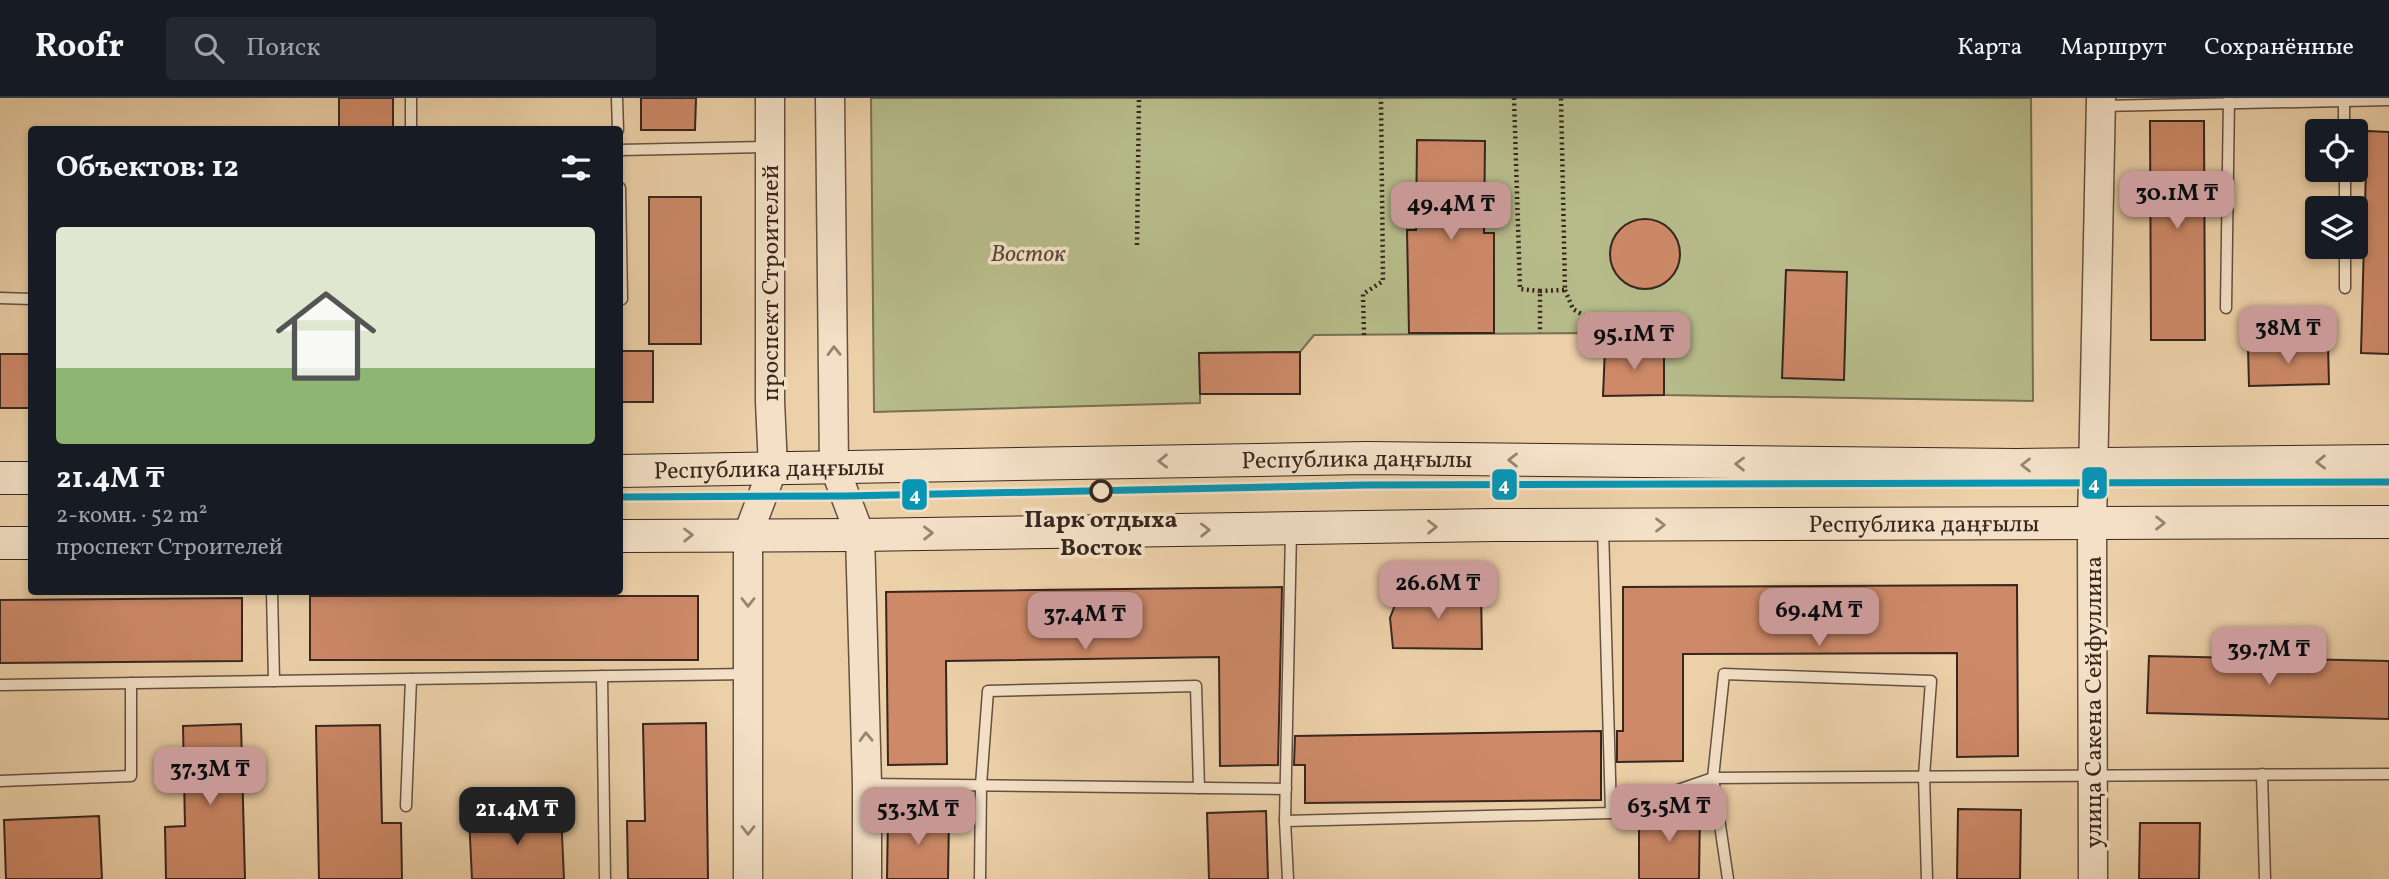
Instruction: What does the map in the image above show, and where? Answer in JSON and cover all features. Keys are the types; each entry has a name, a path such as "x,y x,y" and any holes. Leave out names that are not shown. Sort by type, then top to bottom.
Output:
{"main road":[{"name":"Республика даңғылы","path":"623,471 1366,458 1822,465 2389,461"},
{"path":"0,478 28,478"},
{"name":"Республика даңғылы","path":"623,536 1603,525 2389,522"},
{"path":"0,543 28,543"}],"street":[{"name":"проспект Строителей","path":"770,98 770,401 773,468"},
{"path":"830,98 834,466 860,535 867,879"},
{"path":"2094,465 2101,102"},
{"name":"улица Сакена Сейфуллина","path":"2093,879 2094,465"},
{"path":"748,879 748,534 773,468"}],"lane":[{"path":"411,98 411,126"},
{"path":"617,98 618,126"},
{"path":"2344,99 2344,119"},
{"path":"2101,102 2389,100"},
{"path":"2226,308 2229,101"},
{"path":"623,150 770,147"},
{"path":"2345,259 2345,288"},
{"path":"0,298 28,299"},
{"path":"1603,525 1611,813"},
{"path":"1288,879 1285,821 1292,528"},
{"path":"272,595 274,681"},
{"path":"0,685 748,674"},
{"path":"1728,879 1713,778 1724,674 1931,681 1924,776 1927,879"},
{"path":"602,677 605,879"},
{"path":"406,806 411,679"},
{"path":"0,781 131,776 131,684"},
{"path":"980,879 981,785 988,691 1196,687 1199,788"},
{"path":"2262,774 2265,879"},
{"path":"1285,821 1611,813 1713,778 2389,774"},
{"path":"867,784 1286,789"}],"path":[{"path":"1137,245 1139,98"},
{"path":"1364,335 1363,294 1383,281 1381,98"},
{"path":"1514,98 1520,289 1565,290"},
{"path":"1561,98 1565,290 1573,309 1608,330"},
{"path":"1540,291 1540,333"}],"green space":[{"name":"Восток","path":"871,98 2031,98 2033,401 1664,395 1664,347 1605,348 1589,333 1314,335 1300,352 1200,353 1200,403 874,412"}],"building":[{"path":"339,98 393,98 393,126 339,126"},
{"path":"641,98 696,98 695,130 641,130"},
{"path":"2150,121 2204,121 2205,340 2151,340"},
{"path":"2368,131 2389,132 2389,354 2361,353 2364,259 2368,259 2368,196 2365,196 2366,182 2368,182"},
{"path":"1417,140 1485,141 1484,233 1494,233 1494,333 1409,333 1407,230 1416,230"},
{"path":"649,197 701,197 701,344 649,344"},
{"path":"1645,219 1670,229 1680,254 1670,279 1645,289 1620,279 1610,254 1620,229"},
{"path":"1786,270 1847,272 1844,380 1782,378"},
{"path":"2328,345 2329,384 2249,386 2248,347"},
{"path":"1664,347 1664,395 1603,396 1605,348"},
{"path":"623,351 653,351 653,402 623,402"},
{"path":"1300,352 1300,394 1200,394 1199,353"},
{"path":"0,354 28,354 28,408 0,408"},
{"path":"2017,585 2018,756 1957,757 1957,653 1683,654 1683,761 1617,762 1617,731 1623,731 1623,587"},
{"path":"1282,587 1278,765 1220,766 1219,657 946,661 947,764 888,765 886,592"},
{"path":"1411,591 1481,591 1482,649 1393,648 1390,618 1395,605"},
{"path":"310,596 698,596 698,660 310,660"},
{"path":"242,598 242,661 0,663 0,600"},
{"path":"2149,656 2389,661 2389,719 2147,713"},
{"path":"706,723 708,879 628,879 627,821 645,821 643,724"},
{"path":"241,724 245,879 166,879 165,827 185,826 183,726"},
{"path":"380,725 382,823 401,823 402,879 319,879 316,726"},
{"path":"1601,731 1601,800 1305,803 1305,765 1294,765 1295,736"},
{"path":"1958,809 2021,810 2020,879 1957,879"},
{"path":"1700,810 1699,879 1639,879 1639,812"},
{"path":"1266,811 1268,879 1209,879 1207,813"},
{"path":"561,812 564,879 472,879 469,817"},
{"path":"888,815 949,815 948,879 887,879"},
{"path":"99,816 102,879 6,879 4,820"},
{"path":"2140,823 2200,823 2199,879 2139,879"}],"transit line":[{"name":"4","path":"623,497 846,496 1364,485 2389,482"}],"place":[{"name":"Парк отдыха Восток","path":"1101,491"}]}
